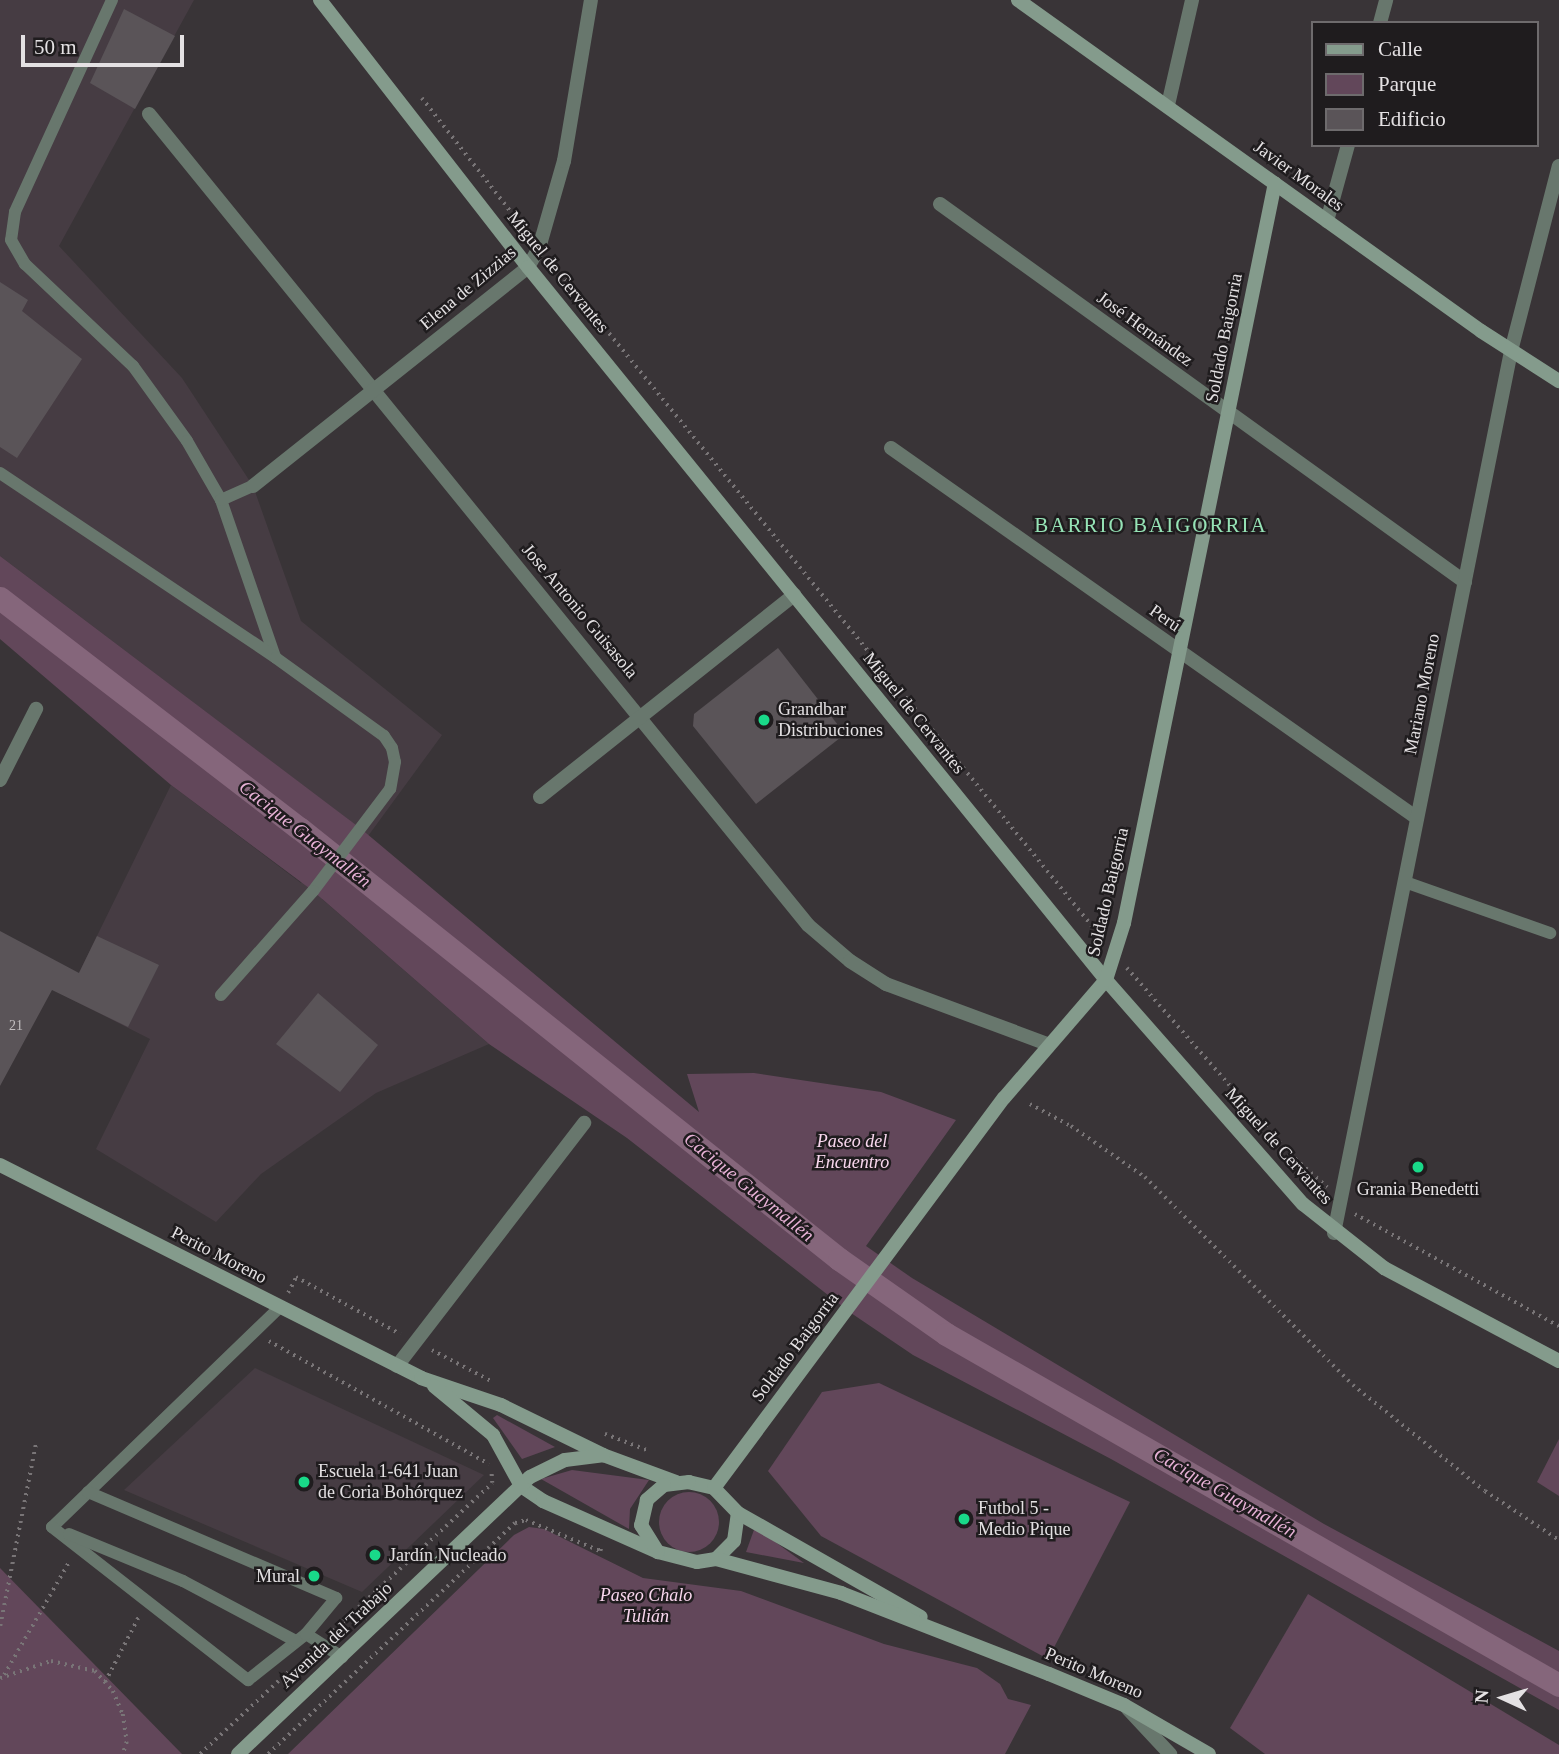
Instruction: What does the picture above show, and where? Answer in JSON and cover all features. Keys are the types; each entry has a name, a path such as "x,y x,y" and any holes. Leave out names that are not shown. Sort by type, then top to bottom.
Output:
{"main road":[{"name":"Miguel de Cervantes","path":"320,0 528,267 1106,980 1303,1203 1334,1233 1384,1269 1559,1361"},
{"name":"Javier Morales","path":"1018,0 1511,351 1559,381"},
{"name":"Soldado Baigorria","path":"714,1488 1047,1044 1106,980 1179,652 1275,183"},
{"name":"Perito Moreno","path":"0,1165 421,1378 501,1405 603,1455 676,1482"},
{"name":"Perito Moreno","path":"421,1378 493,1434 522,1486 539,1471 565,1460 603,1455"},
{"path":"522,1486 607,1530 658,1552 697,1562 716,1559 734,1541 738,1513 714,1488 676,1482 655,1491 643,1511 641,1525 658,1552"},
{"name":"Avenida del Trabajo","path":"238,1754 522,1486"},
{"name":"Perito Moreno","path":"738,1513 959,1639"},
{"name":"Perito Moreno","path":"716,1559 841,1593 1124,1704 1209,1754"}],"street":[{"name":"Elena de Zizzias","path":"253,486 528,267 539,248 564,162 591,0"},
{"path":"1168,105 1192,0"},
{"path":"1381,21 1386,0"},
{"name":"Jose Antonio Guisasola","path":"149,114 640,715 807,925 830,946 904,993 1047,1044"},
{"path":"1327,221 1347,147"},
{"name":"Mariano Moreno","path":"1334,1233 1511,351 1559,166"},
{"name":"José Hernández","path":"940,204 1465,582"},
{"name":"Perú","path":"891,448 1417,818"},
{"path":"540,797 640,715 794,596"},
{"path":"0,780 36,709"},
{"path":"397,1366 584,1123"},
{"path":"1124,1704 1170,1754"}],"lane":[{"path":"108,2 15,212 11,240 25,264 162,400 220,500 275,658"},
{"path":"0,473 275,658 384,736 393,748 393,781 313,891 222,995"},
{"path":"220,500 253,486"},
{"path":"1405,882 1550,933"},
{"path":"52,1527 280,1307"},
{"path":"52,1527 248,1680 301,1637 336,1598 88,1492"},
{"path":"52,1527 183,1581 301,1637 321,1642 342,1657"}],"path":[{"path":"421,97 539,248 1114,953 1290,1154 1357,1216 1559,1326"},
{"path":"1030,1104 1071,1126 1145,1177 1353,1385 1485,1491 1559,1540"},
{"path":"280,1307 296,1277 499,1384"},
{"path":"254,1332 491,1465 492,1483 321,1642"},
{"path":"593,1430 652,1452 644,1469"},
{"path":"0,1626 36,1443"},
{"path":"268,1754 515,1523 526,1520 600,1551 607,1530"},
{"path":"2,1676 77,1547"},
{"path":"105,1682 147,1601"},
{"path":"2,1676 51,1661 78,1664 105,1682 123,1714 127,1742 123,1754"},
{"path":"200,1754 291,1670"}],"shaded area":[{"path":"0,0 194,0 59,246 182,378 253,486 301,621 442,735 322,899 489,1044 376,1093 261,1174 216,1222 96,1149 150,1039 67,997 171,785 301,883 349,820 0,556"},
{"name":"Escuela 1-641 Juan de Coria Bohórquez","path":"255,1368 484,1475 362,1592 124,1490"}],"green space":[{"name":"Paseo del Encuentro","path":"0,556 360,828 699,1112 687,1074 754,1073 881,1092 956,1120 866,1246 912,1278 1324,1524 1559,1651 1559,1710 1111,1459 913,1355 851,1313 627,1138 489,1044 313,891 171,785 0,639"},
{"name":"Futbol 5 - Medio Pique","path":"879,1383 1130,1502 1048,1659 821,1536 768,1471 822,1392"},
{"path":"497,1415 555,1447 522,1459 493,1418"},
{"path":"1559,1439 1559,1496 1537,1482"},
{"path":"572,1470 649,1480 630,1509 629,1529 541,1479"},
{"path":"683,1492 695,1492 714,1505 719,1522 717,1534 706,1547 695,1552 683,1552 664,1539 659,1528 659,1516 672,1497"},
{"name":"Paseo Chalo Tulián","path":"529,1527 544,1529 643,1578 741,1591 884,1644 977,1668 1000,1684 1008,1699 1031,1705 1005,1754 288,1754 514,1535"},
{"path":"755,1527 804,1563 746,1552"},
{"path":"0,1568 182,1754 0,1754"},
{"path":"1308,1594 1559,1745 1559,1754 1265,1754 1230,1728"}],"building":[{"path":"124,9 175,36 135,109 90,83"},
{"path":"0,282 28,300 22,311 82,359 17,458 0,447"},
{"name":"Grandbar Distribuciones","path":"778,648 845,734 756,804 693,726 694,714"},
{"path":"0,931 79,973 97,936 159,965 128,1027 52,990 0,1086"},
{"path":"318,993 378,1045 340,1092 276,1044"}],"waterway":[{"name":"Cacique Guaymallén","path":"0,598 299,828 839,1259 946,1334 1559,1685"}],"place":[{"name":"Grandbar Distribuciones","path":"764,720"},
{"name":"Grania Benedetti","path":"1418,1167"},
{"name":"Escuela 1-641 Juan de Coria Bohórquez","path":"304,1482"},
{"name":"Futbol 5 - Medio Pique","path":"964,1519"},
{"name":"Jardín Nucleado","path":"375,1555"},
{"name":"Mural","path":"314,1576"}],"district":[{"name":"BARRIO BAIGORRIA","path":"1151,525"}]}
